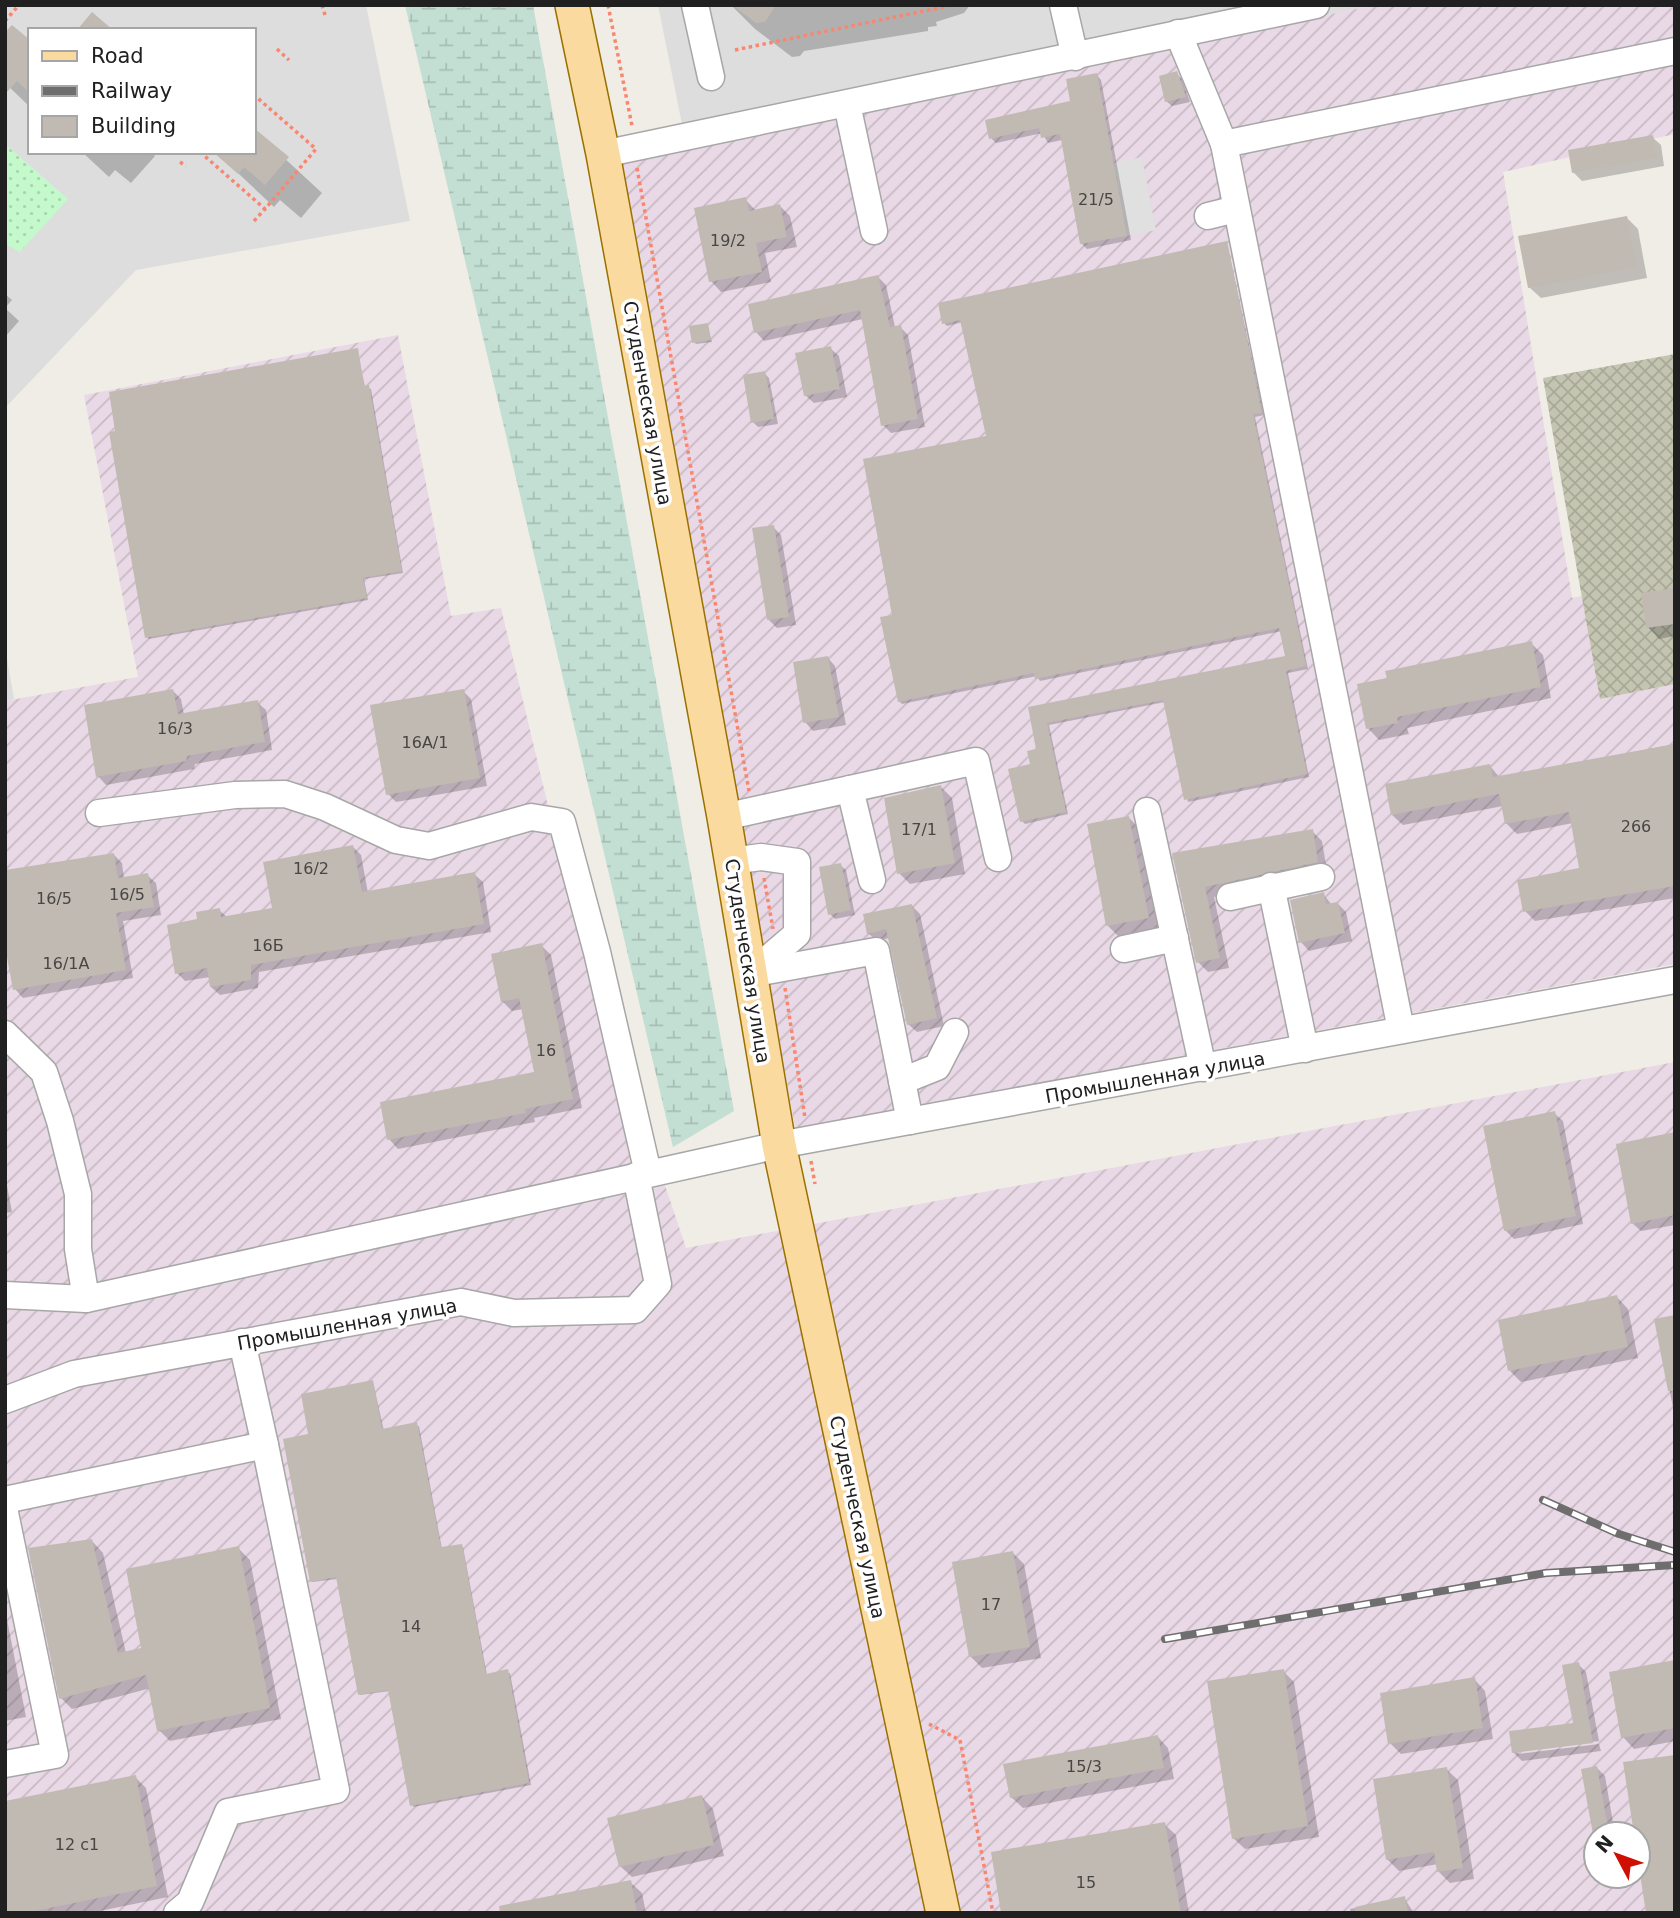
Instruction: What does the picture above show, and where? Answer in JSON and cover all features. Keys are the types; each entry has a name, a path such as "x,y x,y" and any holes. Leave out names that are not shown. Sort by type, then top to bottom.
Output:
{"main road":[{"name":"Студенческая улица","path":"572,5 603,154 724,817 779,1145 943,1913"}],"street":[{"path":"695,5 710,77"},
{"path":"1063,5 1075,57"},
{"path":"603,154 1075,57 1259,12 1316,5"},
{"path":"1178,33 1224,144 1401,1030"},
{"path":"1224,144 1675,51"},
{"path":"848,104 874,231"},
{"path":"1208,216 1236,209"},
{"path":"724,817 976,761 998,858"},
{"path":"850,789 872,880"},
{"path":"99,813 235,795 285,794 325,807 396,840 429,846 466,838 531,817 562,822 597,952 642,1175"},
{"path":"1147,811 1203,1068"},
{"path":"731,861 761,858 797,862 797,934 750,974"},
{"path":"1230,897 1321,877"},
{"path":"1271,886 1305,1049"},
{"path":"1124,949 1175,938"},
{"path":"750,974 876,951 910,1121"},
{"name":"Промышленная улица","path":"5,1295 86,1299 779,1145 1675,980"},
{"path":"902,1081 937,1067 955,1032"},
{"path":"5,1034 44,1072 60,1121 78,1194 79,1249 86,1299"},
{"name":"Промышленная улица","path":"5,1400 74,1374 461,1301 514,1313 635,1310 658,1284 642,1175"},
{"path":"177,1913 190,1902 228,1812 336,1790 242,1342"},
{"path":"5,1500 265,1445"},
{"path":"5,1513 55,1755 5,1764"}],"path":[{"path":"5,21 19,5"},
{"path":"322,5 325,15"},
{"path":"735,50 953,5"},
{"path":"277,49 289,60"},
{"path":"254,221 318,148 256,97"},
{"path":"202,154 265,209"},
{"path":"180,162 186,166"}],"shaded area":[{"path":"5,5 366,5 410,221 136,270 5,408"},
{"path":"658,5 1375,5 687,149"},
{"path":"1375,5 1675,5 1675,134 1503,172 1572,598 1582,596 1600,699 1675,684 1675,964 795,1128 622,163"},
{"path":"1142,157 1156,230 1127,236 1114,163"},
{"path":"398,335 451,616 501,608 572,907 686,1248 1675,1062 1675,1913 5,1913 5,701 138,677 84,395"},
{"path":"1675,354 1675,684 1600,699 1543,378"},
{"path":"5,647 14,699 5,701"}],"green space":[{"path":"405,5 533,5 734,1111 673,1147"},
{"path":"5,144 68,199 20,252 5,244"}],"building":[{"path":"732,5 776,5 765,22 756,23"},
{"path":"92,12 111,28 79,28"},
{"path":"12,25 28,38 28,91 17,81 5,94 5,32"},
{"path":"1177,71 1186,97 1165,102 1159,76"},
{"path":"1097,73 1127,236 1080,244 1060,134 1041,138 1039,128 989,139 985,120 1070,101 1066,79"},
{"path":"256,130 289,157 265,185 244,167 238,174 215,154 256,154"},
{"path":"1653,135 1657,158 1572,173 1568,150"},
{"path":"746,197 749,211 780,204 787,237 756,243 762,272 709,282 694,208"},
{"path":"1627,216 1637,267 1528,288 1518,236"},
{"path":"1227,241 1262,413 1253,414 1306,666 1286,671 1307,774 1184,800 1163,700 1047,723 1066,812 1020,822 1008,769 1030,764 1027,751 1036,749 1028,707 1285,656 1279,628 1035,679 1034,673 898,702 880,617 892,615 863,459 986,436 960,320 942,324 938,303"},
{"path":"878,275 890,327 901,325 918,419 881,426 860,310 754,333 748,304"},
{"path":"708,323 711,340 692,343 689,326"},
{"path":"831,346 840,389 804,396 795,353"},
{"path":"358,348 364,386 369,385 402,571 363,578 367,598 145,638 109,432 115,431 109,392"},
{"path":"765,371 774,419 751,423 743,375"},
{"path":"774,525 789,617 767,620 752,528"},
{"path":"1675,588 1675,624 1646,628 1641,593"},
{"path":"1532,641 1541,687 1397,717 1398,723 1366,729 1357,684 1387,678 1385,671"},
{"path":"828,656 839,717 803,723 793,662"},
{"path":"173,689 178,714 258,700 265,742 187,756 186,761 96,777 84,705"},
{"path":"464,689 480,778 386,795 370,705"},
{"path":"1675,744 1675,886 1523,912 1517,880 1579,868 1569,812 1505,824 1499,794 1391,815 1385,784 1490,764 1493,777"},
{"path":"941,785 955,863 897,874 884,798"},
{"path":"1129,816 1149,918 1106,926 1087,824"},
{"path":"1313,829 1318,862 1205,887 1220,958 1196,963 1172,853"},
{"path":"353,845 362,892 475,872 484,924 251,965 251,980 210,987 207,968 175,974 167,925 197,919 196,912 220,908 221,917 272,908 263,862"},
{"path":"114,853 118,878 148,873 154,907 116,913 126,970 13,990 5,946 5,870"},
{"path":"841,863 851,910 828,915 819,867"},
{"path":"1324,892 1326,904 1338,902 1345,933 1299,943 1290,900"},
{"path":"912,904 937,1018 907,1025 886,929 867,934 863,914"},
{"path":"542,943 573,1099 525,1109 526,1113 387,1140 380,1102 534,1072 519,998 501,1002 491,954"},
{"path":"1555,1111 1576,1216 1504,1231 1483,1126"},
{"path":"1675,1132 1675,1215 1631,1224 1616,1144"},
{"path":"1617,1295 1628,1347 1508,1371 1498,1320"},
{"path":"1675,1315 1675,1391 1668,1391 1654,1319"},
{"path":"373,1380 382,1429 417,1422 441,1547 462,1544 486,1674 508,1669 529,1783 410,1806 388,1690 358,1695 336,1577 310,1582 283,1439 308,1434 301,1394"},
{"path":"92,1539 118,1653 141,1648 126,1569 239,1546 270,1708 157,1731 146,1675 59,1699 28,1548"},
{"path":"1013,1551 1030,1647 969,1657 952,1562"},
{"path":"1675,1660 1675,1728 1621,1738 1609,1672"},
{"path":"1579,1662 1593,1743 1512,1753 1509,1731 1573,1723 1562,1665"},
{"path":"1284,1669 1308,1826 1232,1839 1207,1681"},
{"path":"1475,1677 1483,1728 1388,1744 1380,1693"},
{"path":"1158,1735 1164,1768 1010,1798 1003,1764"},
{"path":"1675,1755 1675,1913 1646,1913 1642,1890 1652,1890 1652,1820 1632,1820 1623,1762"},
{"path":"1597,1766 1607,1820 1590,1820 1581,1769"},
{"path":"1447,1767 1463,1868 1437,1872 1434,1852 1386,1860 1373,1779"},
{"path":"136,1775 157,1886 25,1913 5,1913 5,1801"},
{"path":"702,1795 714,1845 619,1867 607,1818"},
{"path":"1165,1822 1181,1913 1001,1913 991,1852"},
{"path":"631,1880 637,1913 500,1913 499,1906"},
{"path":"1405,1896 1408,1913 1355,1913 1355,1907"}],"railway":[{"path":"1543,1500 1619,1534 1675,1552"},
{"path":"1165,1639 1546,1573 1675,1565"}]}
